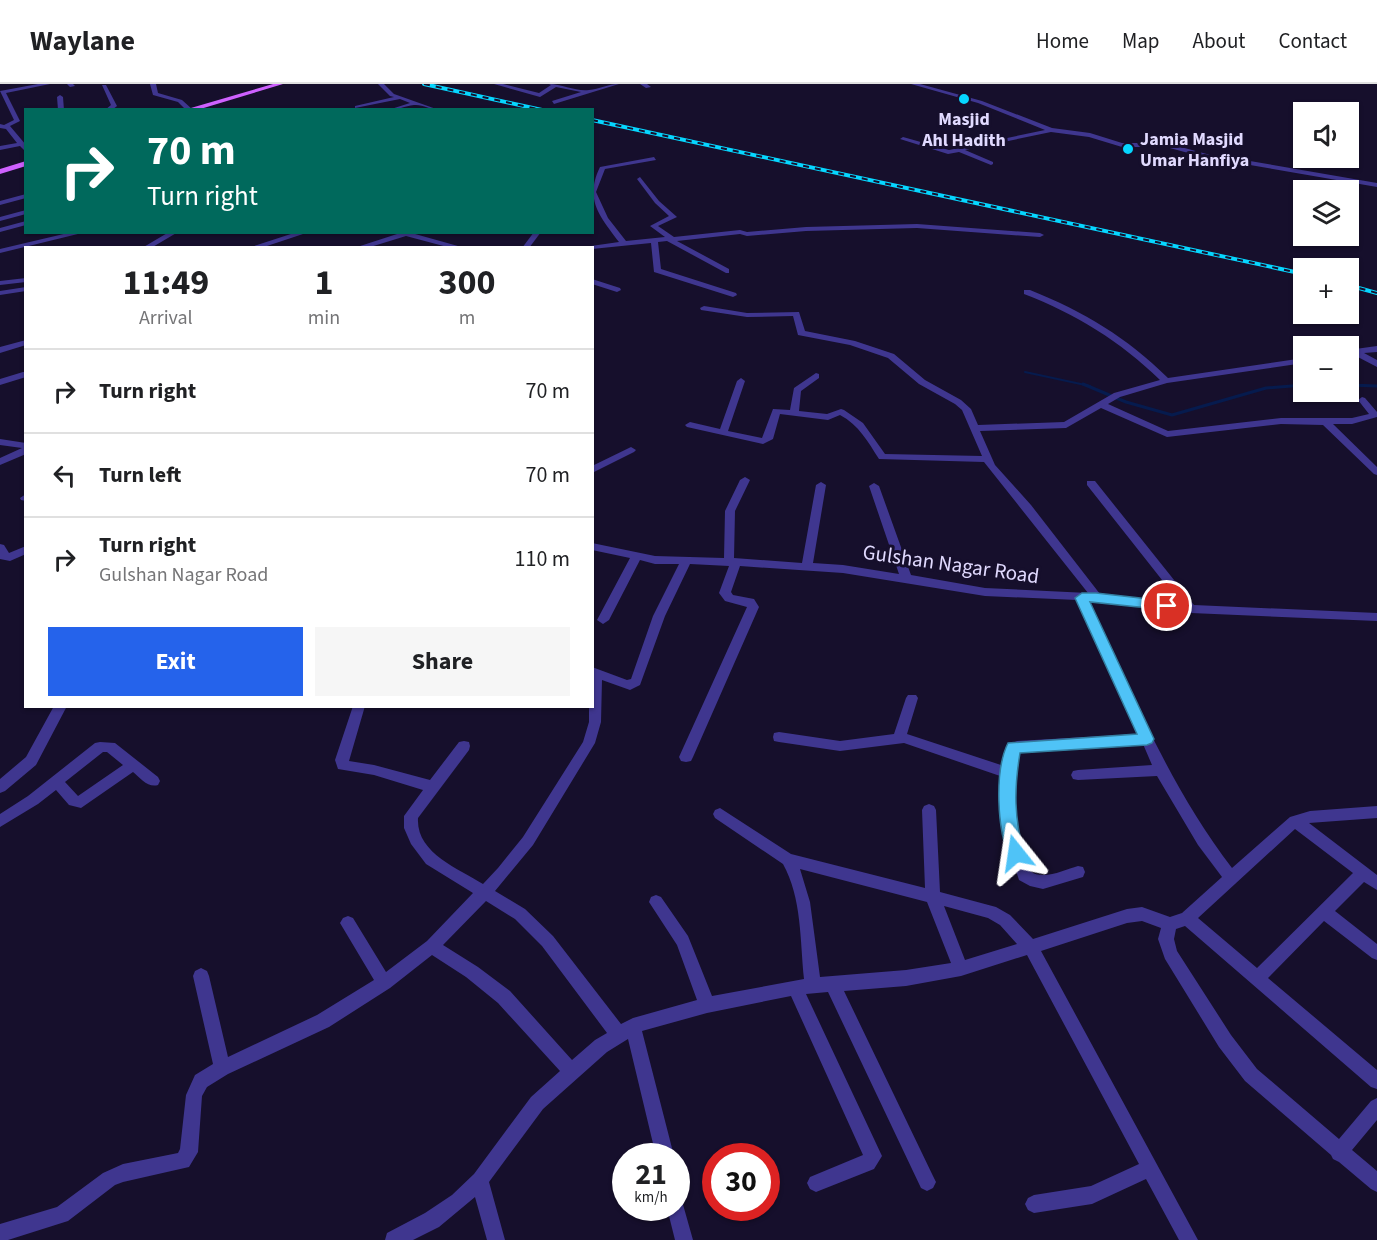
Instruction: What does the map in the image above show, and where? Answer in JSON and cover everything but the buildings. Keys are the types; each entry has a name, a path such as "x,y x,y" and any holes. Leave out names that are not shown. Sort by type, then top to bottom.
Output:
{"main road":[{"path":"192,108 280,84"},
{"path":"0,172 24,164"}],"street":[{"path":"3,84 3,92 16,121 3,126 24,148"},
{"path":"3,92 47,84"},
{"path":"153,84 156,94 180,101 187,108"},
{"path":"381,84 389,93 399,98 432,108"},
{"path":"497,84 540,95 554,84 587,93"},
{"path":"554,102 616,84"},
{"path":"914,84 980,102 1051,130 1089,135 1122,145 1155,142 1229,162 1250,163 1377,184"},
{"path":"104,86 114,106 110,108"},
{"path":"60,97 61,108"},
{"path":"357,106 399,98"},
{"path":"397,108 417,102"},
{"path":"903,139 949,152 1051,130"},
{"path":"925,136 962,149 991,163"},
{"path":"0,148 20,144"},
{"path":"977,158 990,154"},
{"path":"594,187 596,171 606,166 654,159"},
{"path":"640,179 657,202 674,217 652,226 726,271"},
{"path":"0,203 24,197"},
{"path":"594,197 605,218 624,243"},
{"path":"0,219 24,213"},
{"path":"0,230 24,224"},
{"path":"594,246 740,232 747,234 861,226 917,226 1041,235"},
{"path":"43,244 76,234"},
{"path":"149,246 171,234"},
{"path":"258,246 299,234"},
{"path":"363,246 398,234"},
{"path":"527,246 536,234"},
{"path":"417,235 442,246"},
{"path":"654,241 657,270 733,295"},
{"path":"0,251 24,247"},
{"path":"0,259 24,253"},
{"path":"0,284 24,280"},
{"path":"594,282 617,290"},
{"path":"0,293 24,289"},
{"path":"1028,292 1070,308 1096,322 1146,360 1166,381"},
{"path":"704,308 747,315 796,314 801,333 852,343 891,356 922,382 958,402 966,409 987,459 1096,597"},
{"path":"0,350 24,343"},
{"path":"1359,351 1377,349"},
{"path":"1359,355 1377,364"},
{"path":"974,428 1066,425 1117,395 1166,381 1293,362"},
{"path":"0,382 24,375"},
{"path":"794,413 797,390 816,376"},
{"path":"723,433 741,381"},
{"path":"1100,404 1167,434 1281,421 1352,421 1375,415 1362,400"},
{"path":"690,425 766,441 776,411 828,417 841,412 848,415 868,434 882,457 987,459"},
{"path":"1325,422 1377,472"},
{"path":"0,442 24,448"},
{"path":"0,462 24,449"},
{"path":"594,469 631,450"},
{"path":"686,757 753,607 750,602 729,598 725,593 733,562 729,517 745,480"},
{"path":"1091,483 1191,609"},
{"path":"807,566 821,485"},
{"path":"874,486 907,579"},
{"path":"0,548 4,556 10,557 24,550"},
{"name":"Gulshan Nagar Road","path":"595,551 686,561 807,566 985,592 1096,597 1191,609 1377,617"},
{"path":"603,620 636,557"},
{"path":"0,1233 62,1215 109,1179 123,1173 183,1161 189,1152 197,1087 201,1081 222,1068 323,1021 384,983 432,946 519,852 584,754 595,722 594,672 624,684 630,685 636,682 659,616 686,561"},
{"path":"1082,598 1161,770 1203,842 1231,878"},
{"path":"899,739 912,698"},
{"path":"0,787 31,761 60,708"},
{"path":"359,708 342,759 343,765 374,770 434,787"},
{"path":"779,737 827,746 863,745 899,739 917,742 1009,773"},
{"path":"1078,872 1042,882 1029,880 1024,875 1008,825 1011,750 1017,746 1147,739"},
{"path":"464,746 411,816 410,821 421,850 431,860 520,914 546,939 626,1030 660,1143"},
{"path":"0,821 57,782 100,747 110,747 153,781"},
{"path":"57,782 74,801 81,802 133,765"},
{"path":"1078,775 1161,770"},
{"path":"929,810 933,898 962,969"},
{"path":"720,814 788,860 848,873 991,912 1005,920 1031,948 1151,1168 1186,1239"},
{"path":"394,1240 432,1220 458,1201 480,1180 528,1113 572,1071 626,1030 707,1005 795,987 906,978 962,969 1127,916 1142,914 1170,924 1187,918 1295,821 1310,817 1376,814"},
{"path":"1295,821 1377,883"},
{"path":"788,860 796,873 799,884 813,985"},
{"path":"1257,978 1363,873"},
{"path":"656,902 683,941 707,1005"},
{"path":"1324,912 1377,953"},
{"path":"1187,918 1377,1081"},
{"path":"348,923 384,983"},
{"path":"1170,924 1166,939 1170,954 1225,1041 1251,1075 1377,1183"},
{"path":"432,946 472,972 504,997 572,1071"},
{"path":"201,976 222,1068"},
{"path":"832,983 927,1182"},
{"path":"795,987 873,1156 868,1163 816,1183"},
{"path":"1340,1152 1377,1107"},
{"path":"1034,1204 1092,1195 1151,1168"},
{"path":"480,1180 496,1240"},
{"path":"679,1221 684,1240"}],"waterway":[{"path":"1025,372 1085,385"},
{"path":"1085,385 1090,386"},
{"path":"1085,385 1126,402 1172,415 1266,388 1293,386"},
{"path":"1370,386 1348,385 1377,386"}],"railway":[{"path":"424,84 533,108"},
{"path":"594,120 1293,272"},
{"path":"1359,288 1377,293"}],"place":[{"name":"Masjid Ahl Hadith","path":"964,99"},
{"name":"Jamia Masjid Umar Hanfiya","path":"1128,149"}],"route":[{"path":"1016,853 1008,825 1009,773 1013,747 1147,739 1082,598 1096,597 1167,606"}]}
